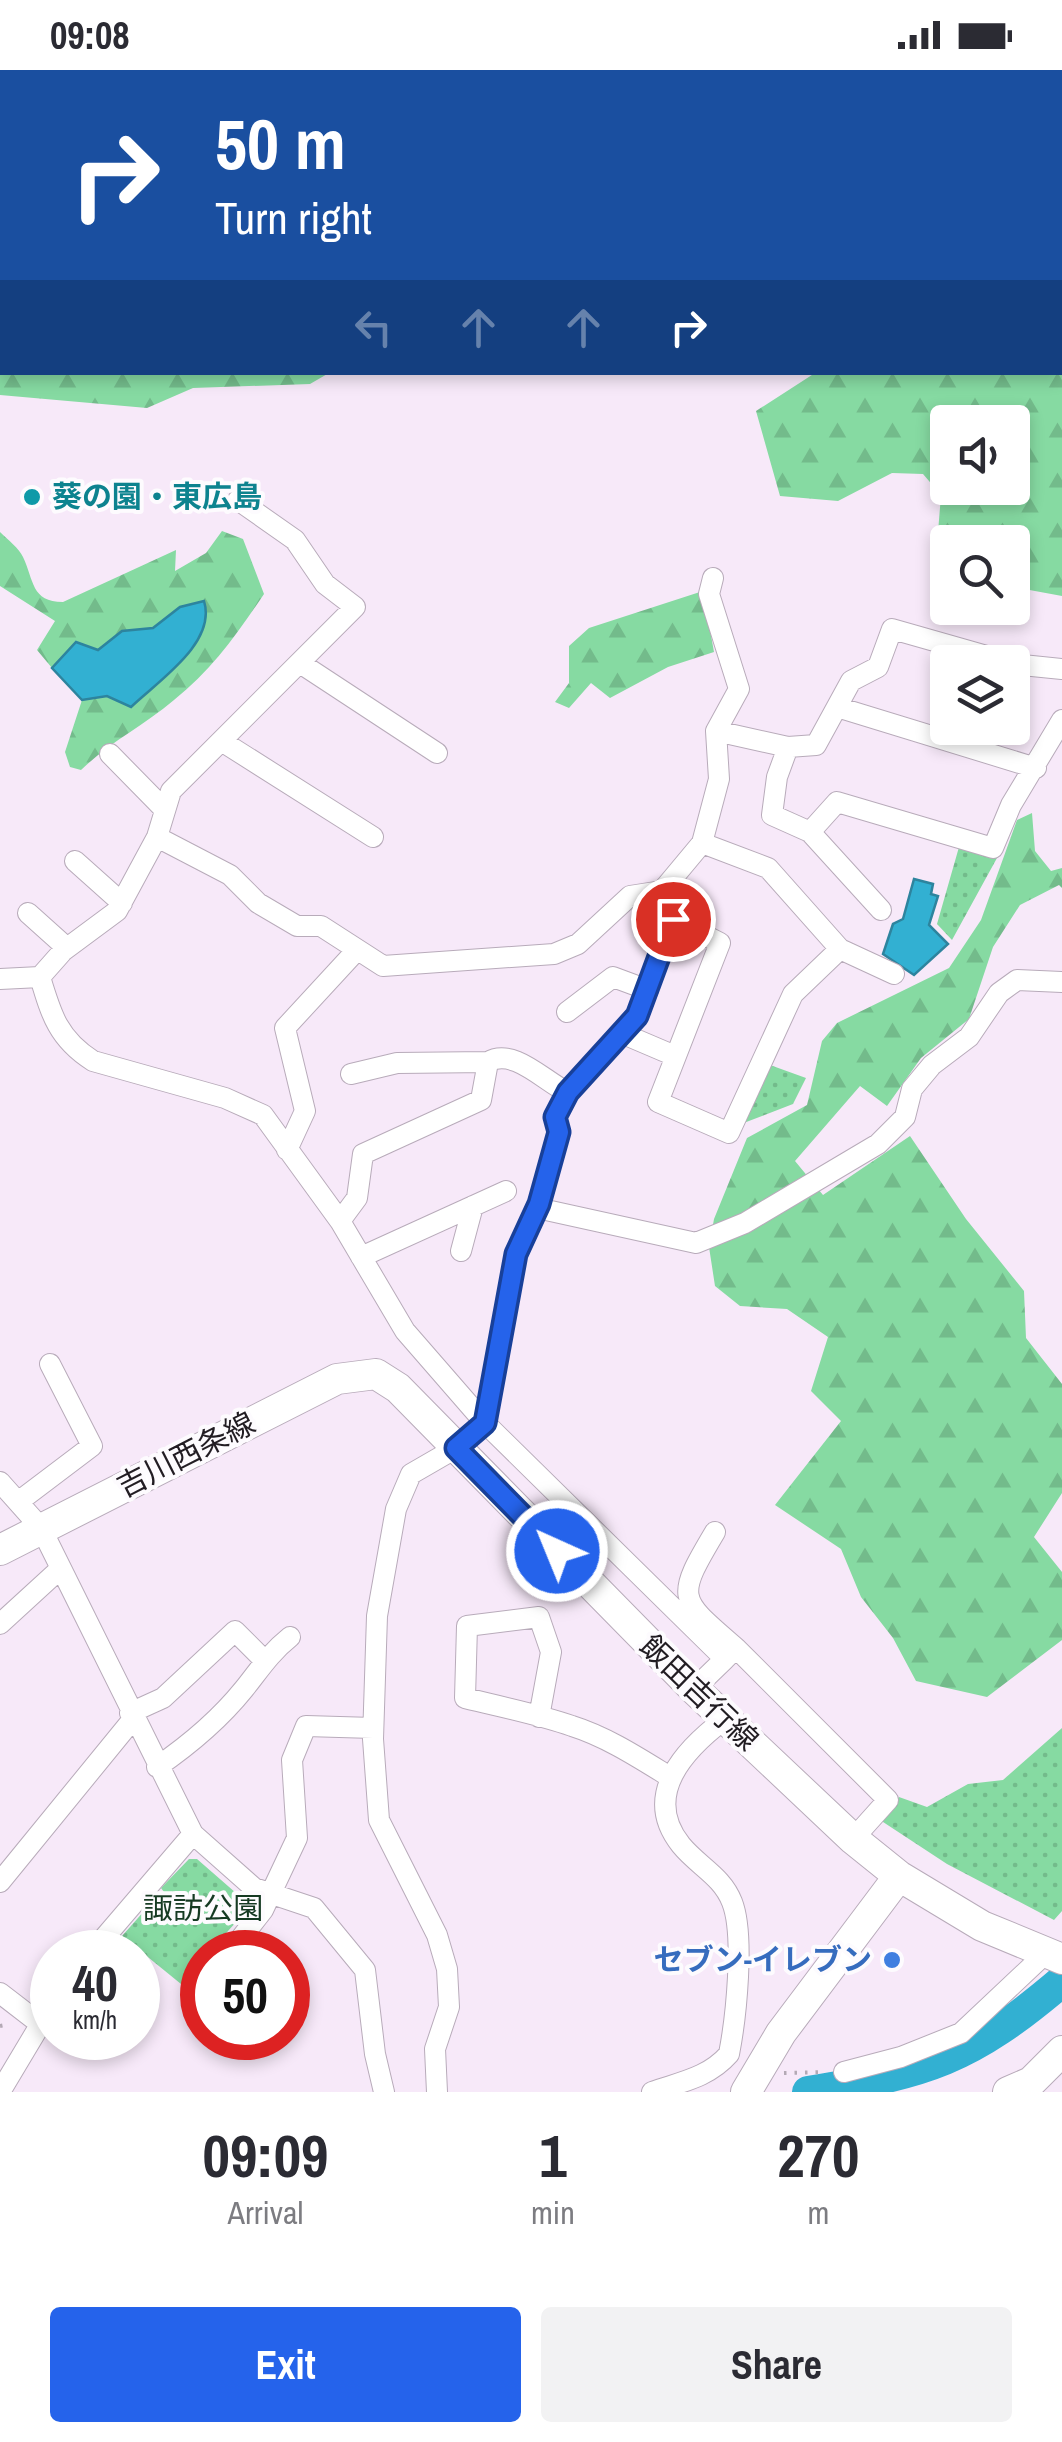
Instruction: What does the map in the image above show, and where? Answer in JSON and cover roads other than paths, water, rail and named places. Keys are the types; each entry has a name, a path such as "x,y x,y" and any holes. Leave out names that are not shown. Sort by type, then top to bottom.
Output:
{"main road":[{"name":"飯田吉行線","path":"376,1374 398,1388 694,1689 853,1838 898,1876 982,1926 1057,1952"},
{"name":"吉川西条線","path":"0,1550 337,1379 376,1374"},
{"path":"758,2081 898,1876"},
{"path":"1008,2092 1031,2082 1062,2051"}],"street":[{"path":"0,978 40,976 67,948 117,911 158,837 170,791 356,607 325,584 295,540 238,500"},
{"path":"158,837 230,875 258,903 297,926 321,926 383,966 554,954 578,944 630,896 662,891 702,843 719,778 716,731 739,689 708,594 713,578"},
{"path":"716,731 788,747 816,745 851,680 878,667 892,629 948,645"},
{"path":"300,664 437,753"},
{"path":"1030,665 1062,669"},
{"path":"836,707 1036,768"},
{"path":"810,832 837,802 993,848 1011,805 1062,720"},
{"path":"222,742 373,836"},
{"path":"788,747 776,776 772,815 810,832 881,910"},
{"path":"110,754 165,810"},
{"path":"702,843 768,868 840,948 894,974"},
{"path":"75,861 122,903"},
{"path":"437,2092 434,2049 448,2006 447,1968 437,1935 379,1820 373,1728 377,1616 396,1509 411,1474 456,1448 485,1423 516,1254 537,1208 559,1132 555,1117 568,1092 637,1016 673,919 662,891"},
{"path":"28,913 67,948"},
{"path":"673,919 720,942 658,1102 728,1133 792,994 840,948"},
{"path":"287,1150 305,1111 285,1028 356,951"},
{"path":"40,976 56,1030 74,1049 93,1060 241,1104 263,1115 340,1221 405,1331 485,1423 888,1800 853,1838"},
{"path":"567,1012 613,977 648,990"},
{"path":"537,1208 696,1244 746,1223 878,1144 905,1117 912,1089 932,1065 969,1037 999,993 1017,980 1062,982"},
{"path":"621,1032 675,1056"},
{"path":"351,1074 398,1063 488,1062 498,1056 512,1058 568,1092"},
{"path":"340,1221 357,1198 363,1154 481,1100 488,1062"},
{"path":"360,1257 506,1191"},
{"path":"461,1251 473,1206"},
{"path":"18,1502 92,1446 50,1364"},
{"path":"0,1482 41,1528 193,1834 254,1888 314,1908 365,1970 374,2054 384,2092"},
{"path":"715,1532 689,1576 685,1596 731,1654"},
{"path":"0,1624 60,1569"},
{"path":"539,1717 551,1652 540,1618 467,1626 466,1698 539,1717 574,1726 670,1777"},
{"path":"0,1882 132,1716 163,1698 235,1630 263,1659"},
{"path":"157,1768 191,1744 244,1688 263,1659 290,1637"},
{"path":"694,1689 731,1654"},
{"path":"652,2092 718,2067 729,2054 732,2040 736,1912 713,1872 675,1836 666,1803 670,1777 689,1748 724,1718"},
{"path":"247,1930 263,1910 298,1838 292,1760 296,1740 306,1726 373,1728"},
{"path":"111,1930 193,1834"},
{"path":"844,2072 902,2057 962,2033 1057,1952"},
{"path":"0,1993 30,2017"},
{"path":"0,2092 19,2067 30,2043"}],"water":[{"path":"204,601 206,617 194,646 131,707 107,696 82,700 52,668 76,642 98,650 122,631 153,628 180,607"},
{"path":"914,879 933,884 931,894 938,896 929,925 948,944 914,975 883,954 893,924 903,919"}],"waterway":[{"path":"808,2092 885,2077 945,2059 1000,2029 1062,1981"}],"place":[{"name":"葵の園・東広島","path":"32,497"},
{"name":"セブン-イレブン","path":"892,1960"}],"park label":[{"name":"諏訪公園","path":"203,1909"}]}
